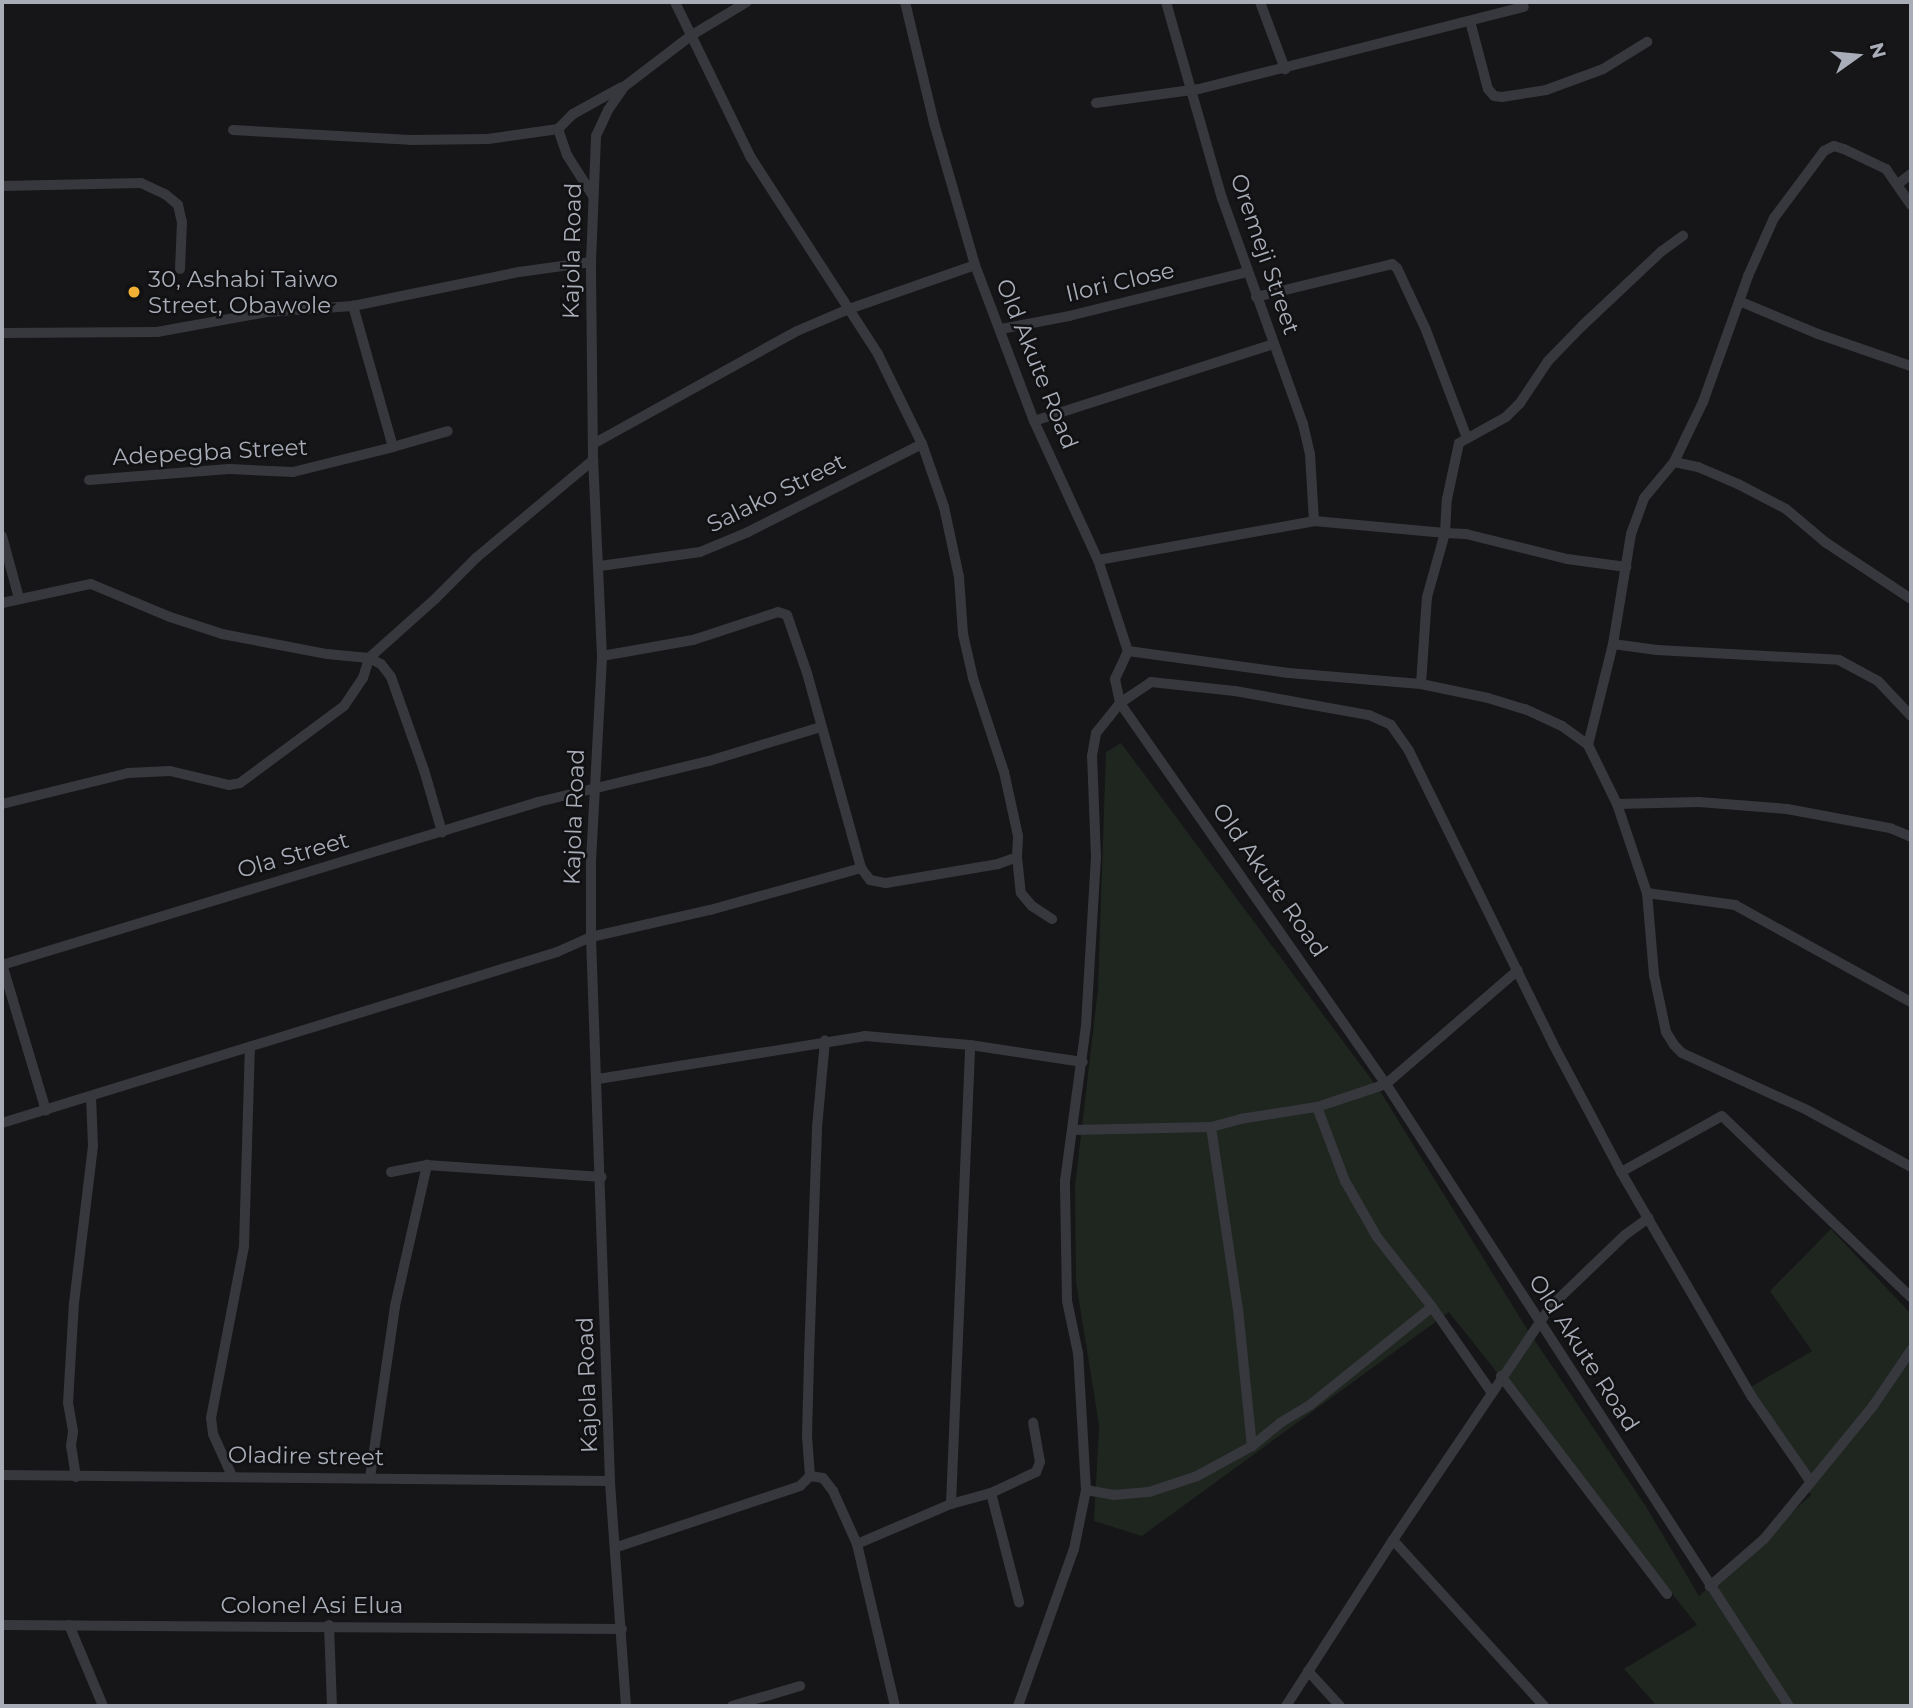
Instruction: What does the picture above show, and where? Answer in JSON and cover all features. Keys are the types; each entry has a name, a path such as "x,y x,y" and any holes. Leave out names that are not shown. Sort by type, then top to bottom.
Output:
{"street":[{"path":"675,2 751,158 878,354 922,444 944,507 959,577 963,634 973,678 1004,772 1018,836 1017,857 1021,892 1032,905 1052,919"},
{"name":"Kajola Road","path":"626,1706 617,1547 610,1481 602,1177 591,937 591,861 602,656 600,566 593,460 591,262 596,136 608,110 625,86 692,35 746,2"},
{"name":"Old Akute Road","path":"905,2 934,123 975,265 1034,421 1098,561 1128,651"},
{"name":"Oremeji Street","path":"1166,2 1189,90 1247,272 1303,424 1310,454 1314,521"},
{"path":"1260,2 1285,69"},
{"path":"1096,103 1189,90 1285,69 1524,7"},
{"path":"1470,22 1488,89 1494,96 1502,97 1546,90 1603,69 1647,42"},
{"path":"233,130 410,140 488,139 558,129 573,114 625,86"},
{"path":"558,129 567,155 593,196"},
{"path":"1588,745 1613,644 1631,534 1644,498 1674,462 1708,391 1739,301 1774,218 1824,151 1834,146 1886,169 1911,205"},
{"path":"1898,184 1911,174"},
{"path":"2,186 141,183 165,194 178,205 182,222 180,269"},
{"path":"1421,684 1427,597 1445,534 1455,449 1466,438 1506,417 1520,403 1548,361 1582,326 1662,251 1683,236"},
{"path":"2,333 157,332 267,312 353,306 519,272 591,262"},
{"path":"1256,297 1392,264 1397,268 1426,330 1466,438"},
{"path":"593,444 731,365 849,309 975,265"},
{"name":"Ilori Close","path":"1000,328 1069,316 1247,272"},
{"path":"1739,301 1818,334 1911,366"},
{"path":"353,306 393,447"},
{"path":"1034,421 1274,344"},
{"name":"Adepegba Street","path":"89,480 229,469 293,472 448,431"},
{"name":"Salako Street","path":"600,566 700,552 748,532 922,444"},
{"path":"2,804 128,773 170,771 229,785 240,783 344,706 363,678 369,658 436,599 476,558 593,460"},
{"path":"1674,462 1698,467 1786,509 1825,542 1911,599"},
{"path":"1098,561 1314,521 1466,534 1567,559 1626,567"},
{"path":"2,536 19,598"},
{"path":"2,603 91,584 170,617 222,634 327,654 369,658 381,664 391,677 418,750 442,832"},
{"path":"602,656 693,640 778,612 787,615 861,868 870,880 886,883 998,864 1017,857"},
{"path":"1613,644 1657,650 1839,660 1878,681 1911,716"},
{"path":"1120,703 1115,679 1128,651 1289,673 1421,684 1525,709 1562,726 1588,745 1617,804 1647,893 1654,975 1666,1032 1674,1045 1682,1053 1807,1110 1911,1167"},
{"path":"1018,1706 1074,1549 1086,1490 1077,1353 1067,1301 1065,1181 1083,1062 1096,858 1092,756 1097,733 1120,703 1151,682 1235,691 1369,715 1391,725 1431,793 1448,834 1621,1172 1752,1397 1811,1482"},
{"name":"Old Akute Road","path":"1120,703 1386,1084 1789,1706"},
{"name":"Ola Street","path":"2,964 596,786 674,771 821,727"},
{"path":"1617,804 1699,802 1787,809 1890,828 1911,837"},
{"path":"2,1123 557,952 591,937 722,907 861,868"},
{"path":"1647,893 1735,905 1911,1002"},
{"path":"2,964 46,1111"},
{"path":"1072,1130 1211,1127 1317,1107 1386,1084 1518,970"},
{"path":"598,1079 825,1040 865,1036 970,1045 1083,1062"},
{"path":"617,1547 800,1486 810,1476 808,1372 817,1127 825,1040"},
{"path":"951,1504 970,1045"},
{"path":"232,1476 212,1434 211,1418 244,1246 250,1047"},
{"path":"76,1478 68,1403 74,1303 93,1146 91,1097"},
{"path":"1317,1107 1345,1181 1377,1237 1432,1307 1492,1393"},
{"path":"1621,1172 1722,1116 1911,1297"},
{"path":"1211,1127 1238,1309 1252,1446"},
{"path":"391,1172 428,1165 602,1177"},
{"path":"370,1478 395,1306 428,1165"},
{"path":"1286,1706 1393,1540 1540,1323 1561,1295 1625,1235 1648,1218"},
{"path":"1086,1490 1113,1494 1149,1492 1197,1476 1252,1446 1280,1423 1310,1405 1432,1307"},
{"path":"1710,1586 1764,1539 1873,1406 1911,1350"},
{"path":"1502,1376 1667,1594"},
{"path":"857,1544 951,1504 991,1493 1036,1472 1040,1462 1033,1423"},
{"name":"Oladire street","path":"2,1475 76,1478 232,1476 610,1481"},
{"path":"810,1476 823,1478 833,1491 857,1544 895,1706"},
{"path":"991,1493 1019,1602"},
{"path":"1393,1540 1544,1706"},
{"name":"Colonel Asi Elua","path":"2,1625 329,1625 622,1629"},
{"path":"69,1625 103,1706"},
{"path":"329,1625 332,1706"},
{"path":"1308,1671 1340,1706"},
{"path":"732,1706 800,1686"}],"shaded area":[{"path":"1121,743 1380,1091 1527,1329 1645,1505 1699,1596 1811,1495 1749,1388 1812,1351 1770,1291 1831,1229 1911,1314 1911,1706 1657,1706 1624,1669 1697,1625 1449,1312 1142,1536 1094,1521 1099,1425 1076,1282 1075,1186 1098,989 1106,752"}],"place":[{"name":"30, Ashabi Taiwo Street, Obawole","path":"134,292"}]}
